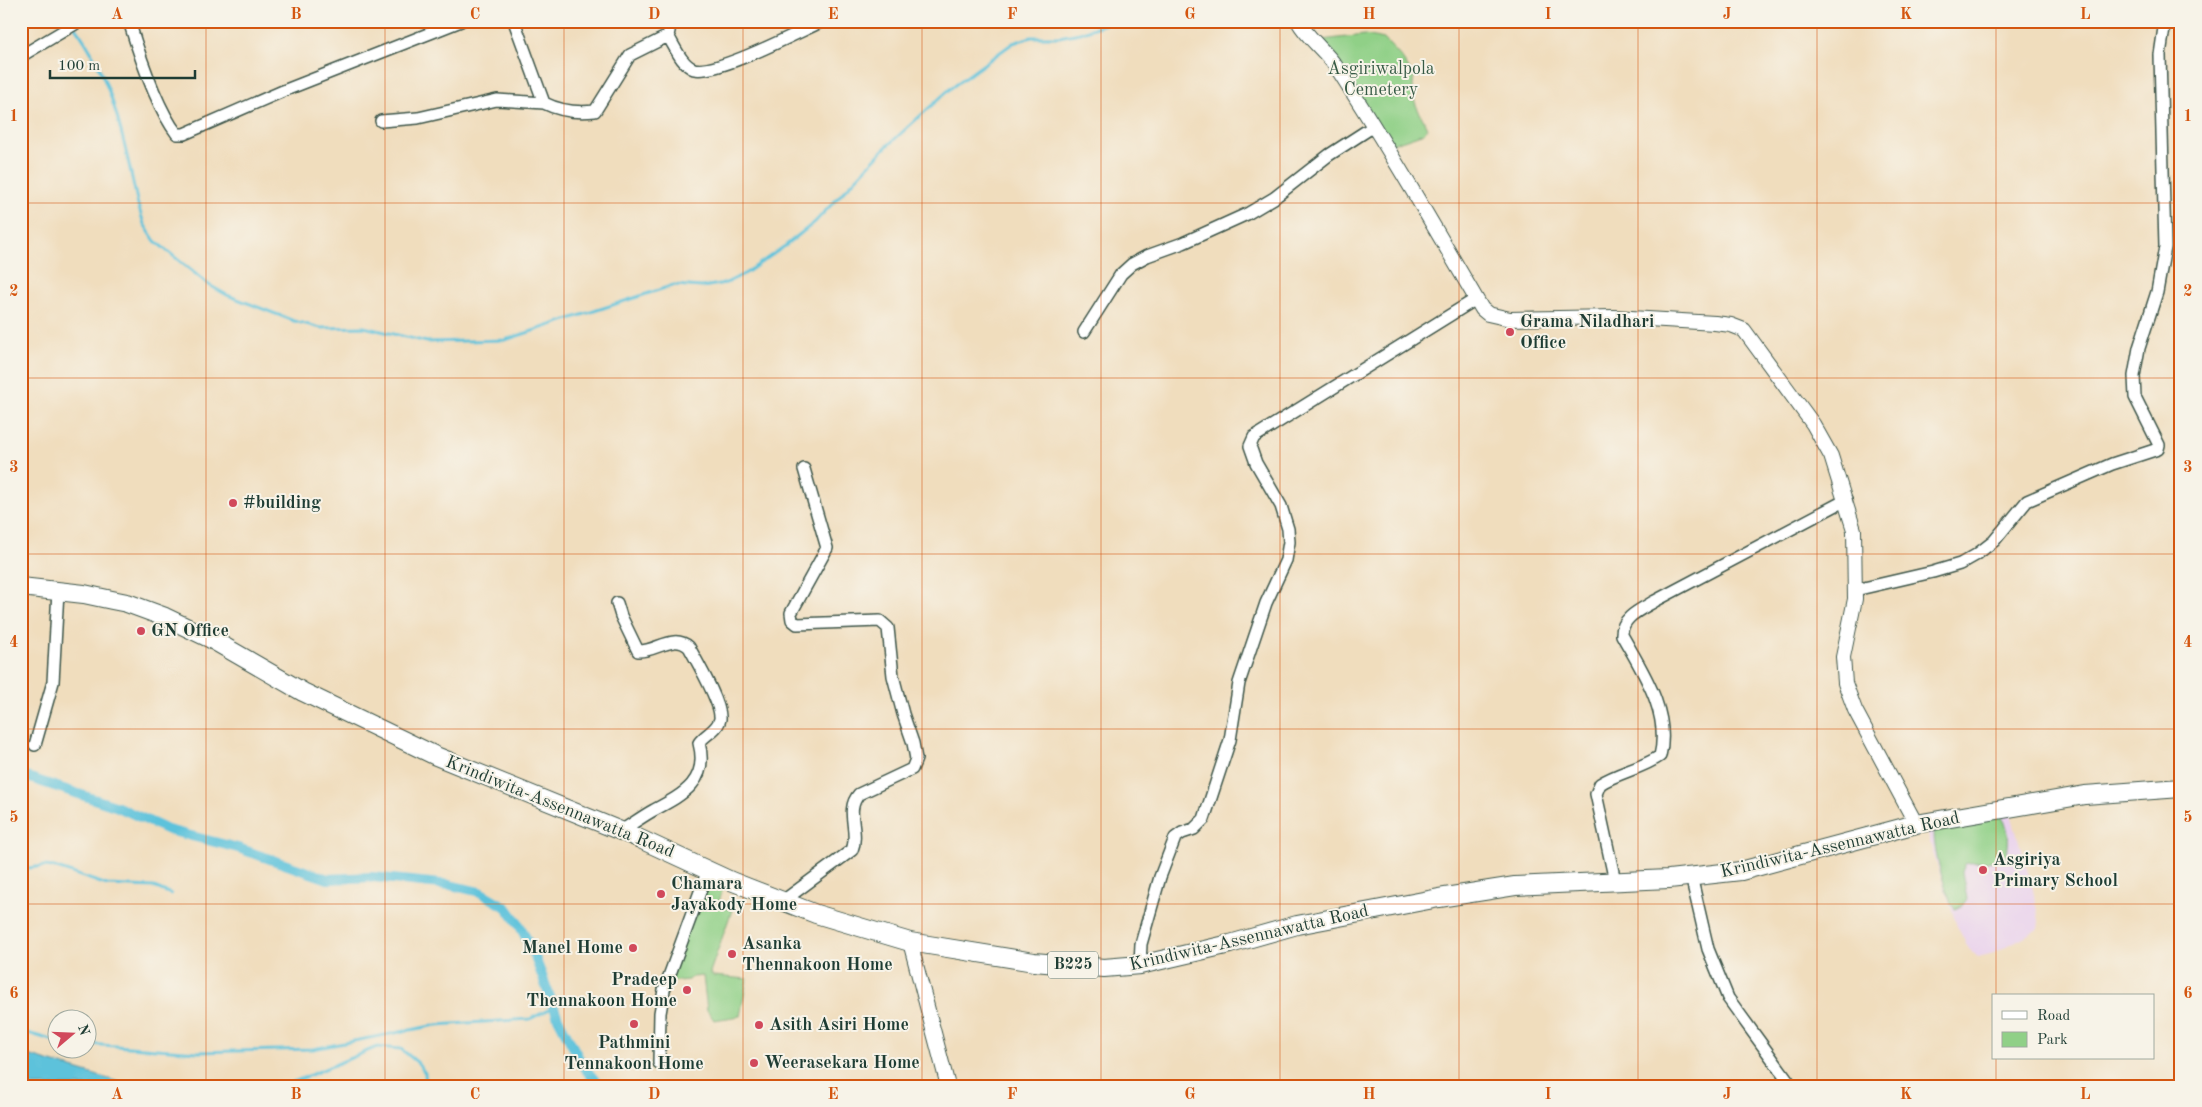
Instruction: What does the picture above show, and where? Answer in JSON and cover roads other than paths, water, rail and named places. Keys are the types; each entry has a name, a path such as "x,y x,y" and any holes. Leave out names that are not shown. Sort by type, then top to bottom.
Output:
{"main road":[{"name":"Krindiwita-Assennawatta Road","path":"21,587 84,594 127,603 165,617 211,639 303,692 436,756 621,831 708,870 816,914 910,942 1034,962 1104,968 1140,965 1230,944 1297,925 1439,898 1515,886 1691,876 1741,871 1916,824 2085,795 2181,788"}],"street":[{"path":"21,56 80,21"},
{"path":"129,21 160,105 177,134 184,134 283,91 461,21"},
{"path":"514,21 544,103"},
{"path":"671,21 668,36 685,63 693,68 706,70 761,49 822,21"},
{"path":"1298,21 1304,32 1335,65 1374,126 1476,298 1488,314 1510,319 1614,318 1715,323 1731,325 1744,330 1813,424 1832,456 1854,530 1856,599 1843,657 1845,683 1855,710 1916,824"},
{"path":"1855,590 1960,564 1976,556 1994,540 2027,501 2112,464 2158,449 2159,445 2149,429 2135,397 2134,376 2139,348 2163,269 2165,247 2160,55 2166,21"},
{"path":"381,121 418,118 497,100 544,103 580,113 595,111 630,55 668,36"},
{"path":"1084,332 1121,274 1132,264 1247,214 1274,198 1329,155 1374,126"},
{"path":"1140,965 1142,944 1160,876 1175,838 1182,832 1194,829 1204,819 1230,740 1239,683 1266,603 1286,560 1290,542 1281,506 1256,463 1250,446 1254,437 1476,298"},
{"path":"783,901 847,856 852,850 855,840 853,801 859,794 912,769 916,759 914,743 903,714 894,676 888,628 880,621 797,624 792,620 791,613 826,548 804,469"},
{"path":"1615,881 1596,794 1600,784 1620,773 1660,756 1662,747 1659,714 1653,692 1622,635 1622,627 1627,620 1655,601 1846,500"},
{"path":"35,745 53,682 58,591"},
{"path":"617,602 624,623 638,650 656,647 675,640 689,646 713,694 720,720 716,728 699,743 703,756 700,770 691,787 672,801 621,831"},
{"path":"659,1063 660,1013 664,990 708,870"},
{"path":"1691,876 1708,949 1728,998 1792,1086"},
{"path":"910,942 948,1086"}],"water":[{"path":"21,1053 126,1084 133,1086 21,1086"}],"waterway":[{"path":"75,27 88,47 108,90 116,113 138,205 144,224 155,241 209,285 227,295 294,321 321,328 364,327 427,342 505,340 674,285 702,287 726,283 746,273 815,222 886,147 952,87 1013,43 1031,37 1059,37 1080,33 1114,21"},
{"path":"21,775 118,807 168,830 238,848 328,879 373,877 450,885 480,892 506,907 520,926 533,952 558,1018 583,1066 597,1083 602,1086"},
{"path":"21,869 44,866 54,867 107,885 154,887 171,894"},
{"path":"98,1045 198,1052 313,1049 436,1025 530,1019 554,1007"},
{"path":"21,1031 48,1039"},
{"path":"284,1086 377,1047 401,1049 418,1063 425,1073 426,1086"}],"place":[{"name":"Grama Niladhari Office","path":"1510,332"},
{"name":"#building","path":"233,503"},
{"name":"GN Office","path":"141,631"},
{"name":"Asgiriya Primary School","path":"1983,870"},
{"name":"Chamara Jayakody Home","path":"661,894"},
{"name":"Manel Home","path":"633,948"},
{"name":"Asanka Thennakoon Home","path":"732,954"},
{"name":"Pradeep Thennakoon Home","path":"687,990"},
{"name":"Pathmini Tennakoon Home","path":"634,1024"},
{"name":"Asith Asiri Home","path":"759,1025"},
{"name":"Weerasekara Home","path":"754,1063"}],"park label":[{"name":"Asgiriwalpola Cemetery","path":"1381,79"}]}
